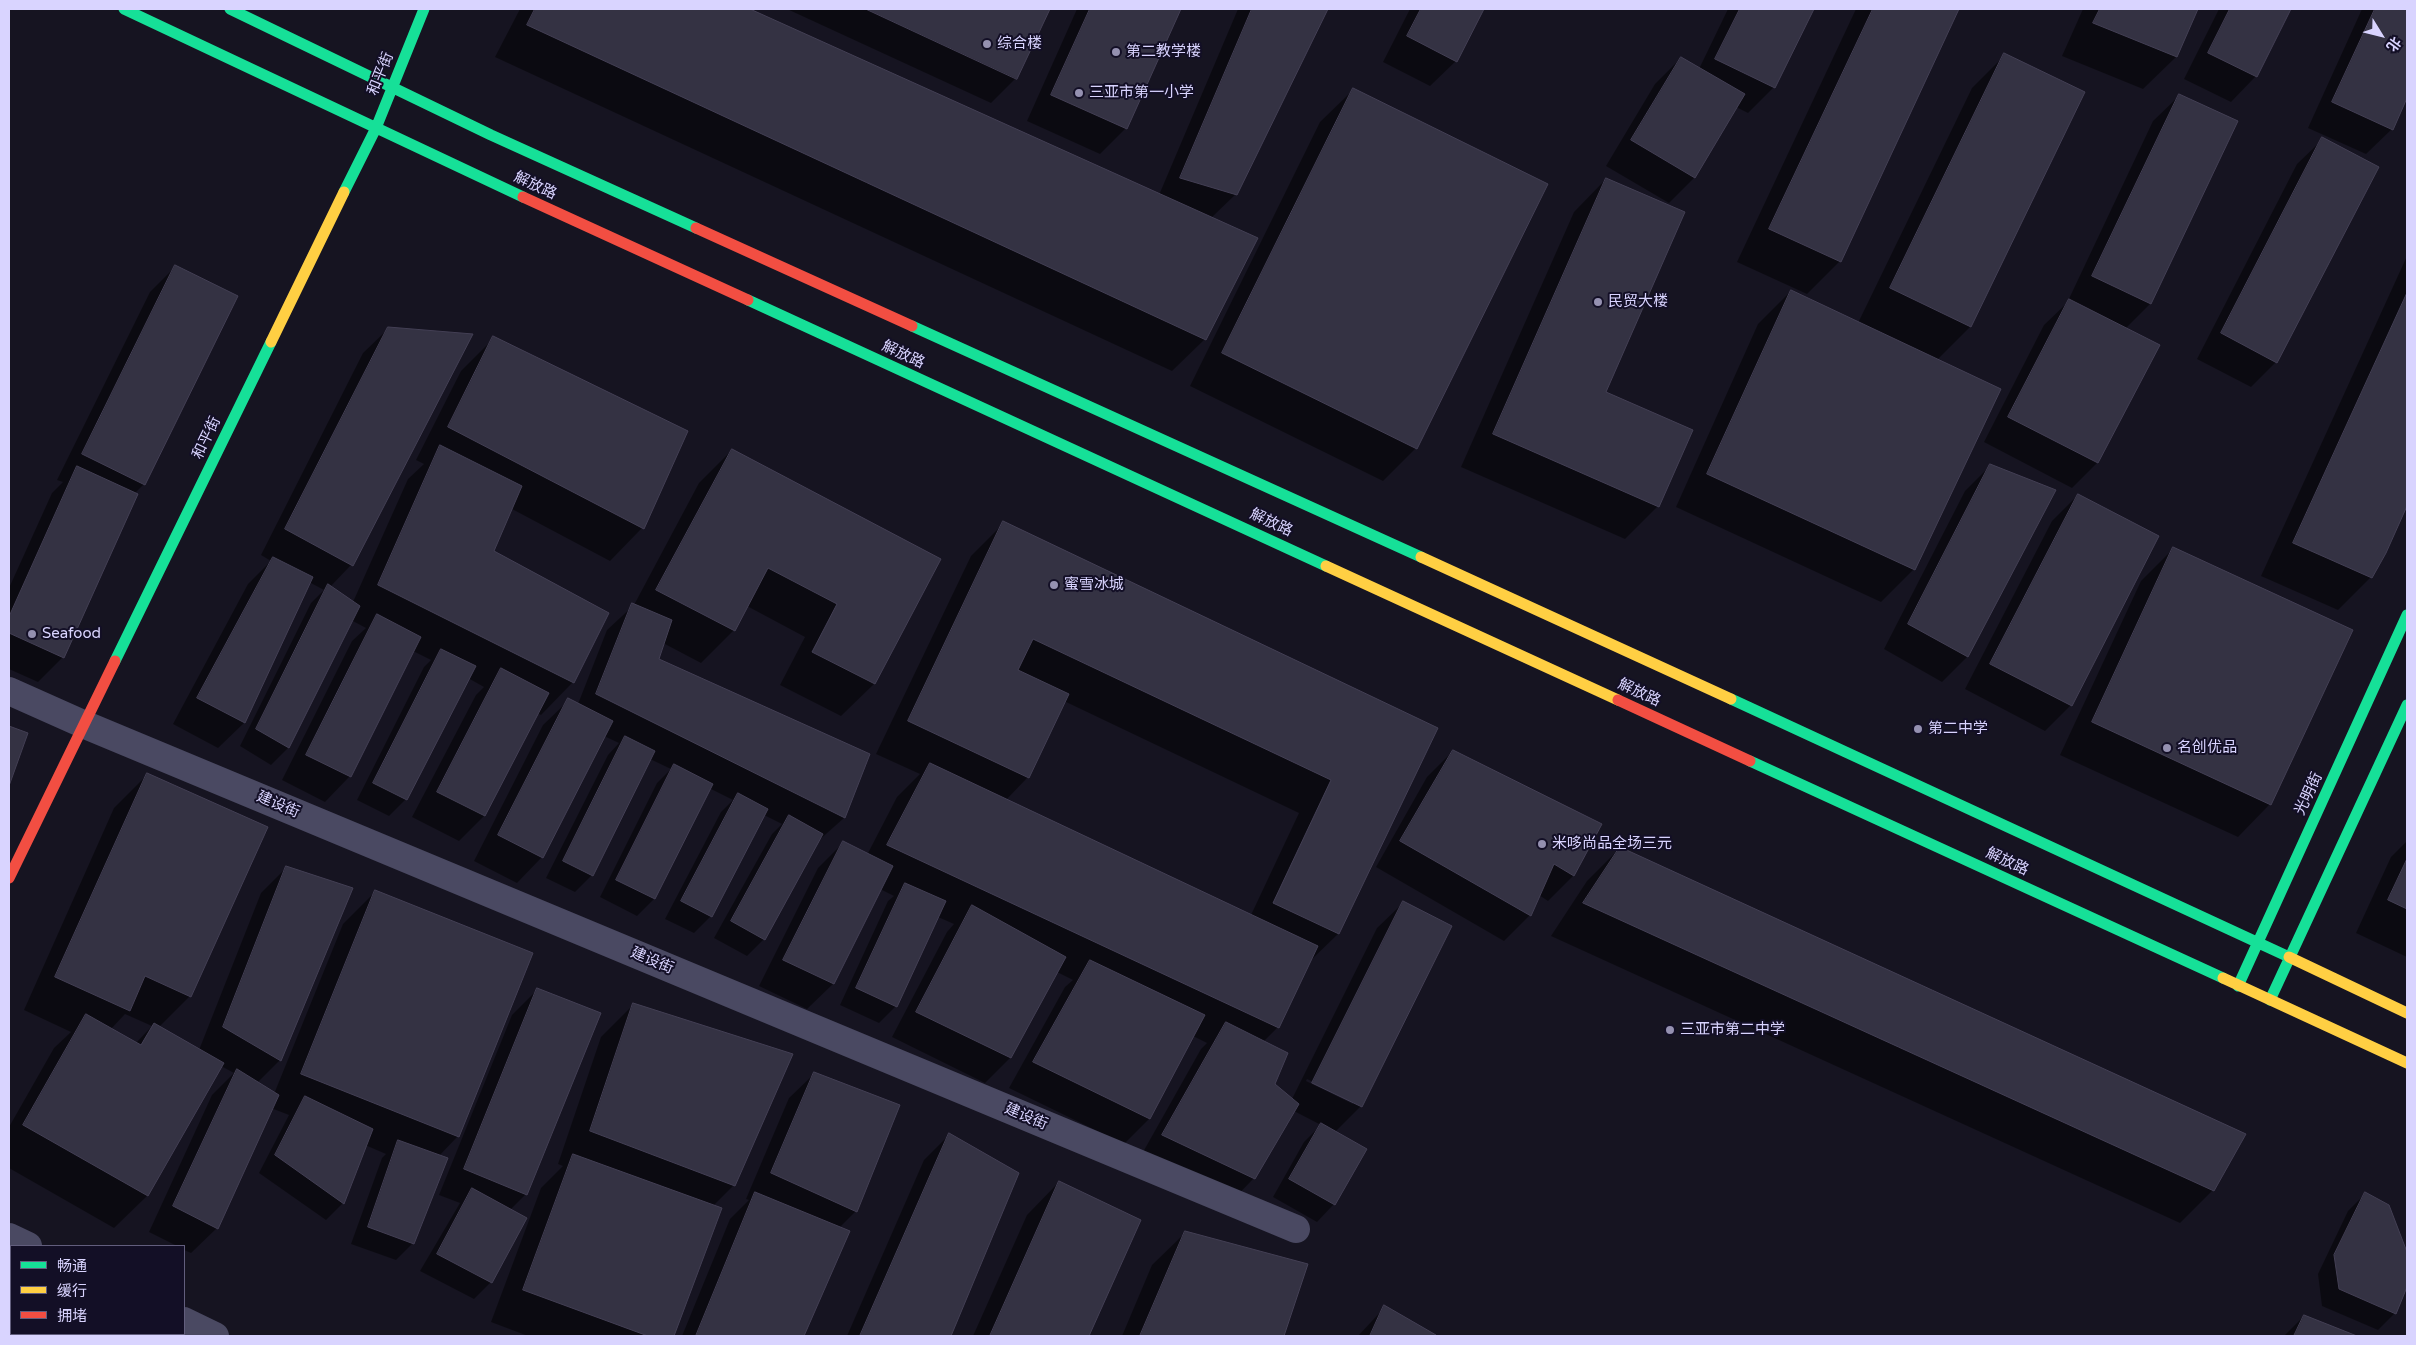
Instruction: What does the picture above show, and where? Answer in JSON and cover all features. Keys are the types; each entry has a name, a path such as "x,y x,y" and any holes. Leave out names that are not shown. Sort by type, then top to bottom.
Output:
{"main road":[{"name":"解放路","path":"124,9 376,128 2407,1063"},
{"name":"解放路","path":"230,9 392,88 2258,941 2407,1012"},
{"name":"和平街","path":"9,878 376,128 424,9"},
{"name":"光明街","path":"2238,986 2407,615"},
{"path":"2270,1000 2407,705"}],"street":[{"name":"建设街","path":"9,691 83,724 1296,1229"},
{"path":"9,1237 26,1245"},
{"path":"185,1321 215,1336"}],"building":[{"path":"535,9 750,9 1258,238 1206,340 527,25"},
{"name":"综合楼","path":"866,9 1050,9 1017,79"},
{"name":"第二教学楼","path":"1090,9 1181,9 1127,129 1051,95"},
{"path":"1252,9 1328,9 1237,195 1180,178"},
{"path":"1421,9 1484,9 1457,62 1407,36"},
{"path":"1740,9 1814,9 1775,88 1715,59"},
{"path":"1873,9 1959,9 1841,262 1769,229"},
{"path":"2100,9 2198,9 2177,57 2093,23"},
{"path":"2230,9 2291,9 2257,77 2208,53"},
{"path":"2375,9 2407,9 2407,98 2393,130 2332,102"},
{"path":"2004,53 2085,92 1971,327 1890,288"},
{"path":"1681,57 1745,94 1695,178 1631,140"},
{"path":"1353,88 1548,184 1417,449 1222,353"},
{"path":"2179,94 2238,121 2151,304 2092,276"},
{"path":"2322,137 2379,167 2277,363 2221,333"},
{"name":"民贸大楼","path":"1606,178 1685,212 1606,392 1693,430 1659,507 1493,434"},
{"path":"175,265 238,296 145,485 82,454"},
{"path":"1791,290 2001,389 1915,570 1707,474"},
{"path":"2407,293 2407,506 2386,553 2372,578 2293,543"},
{"path":"2069,299 2160,345 2098,463 2008,417"},
{"path":"388,327 473,334 353,566 285,529"},
{"path":"493,336 688,431 644,529 448,427"},
{"path":"440,445 522,486 494,551 609,613 574,683 378,585"},
{"path":"732,449 941,559 875,684 812,652 837,604 768,568 735,631 656,590"},
{"path":"1990,464 2056,490 1968,657 1908,624"},
{"path":"77,466 138,494 64,658 9,633 9,617"},
{"path":"2078,494 2159,536 2072,706 1990,664"},
{"path":"1003,521 1438,728 1339,934 1273,903 1331,780 1033,639 1018,670 1069,694 1029,778 908,721"},
{"path":"2173,547 2353,630 2271,805 2092,722"},
{"path":"273,557 313,577 245,723 197,698"},
{"path":"328,584 360,606 289,748 256,729"},
{"path":"632,603 672,620 659,659 870,754 845,818 596,694"},
{"path":"377,614 421,637 351,777 306,755"},
{"path":"441,649 476,666 407,800 373,783"},
{"path":"501,668 549,693 485,816 437,792"},
{"path":"568,698 613,721 543,858 498,835"},
{"path":"9,726 28,733 9,786"},
{"path":"625,736 655,751 593,876 563,861"},
{"path":"1453,750 1602,824 1574,876 1554,864 1531,916 1400,841"},
{"path":"930,763 1318,946 1279,1028 887,845"},
{"path":"674,764 713,784 655,899 616,880"},
{"path":"147,773 268,827 191,997 145,976 130,1011 55,977"},
{"path":"738,793 768,809 712,917 681,901"},
{"path":"789,815 823,834 765,940 731,921"},
{"path":"843,841 893,866 834,984 783,960"},
{"path":"1620,847 2246,1134 2214,1191 1583,903"},
{"path":"2407,859 2407,909 2388,900"},
{"path":"286,866 353,888 281,1061 223,1027"},
{"path":"905,883 946,901 897,1007 856,988"},
{"path":"375,890 533,953 459,1137 301,1074"},
{"path":"1403,901 1452,926 1362,1107 1312,1083"},
{"path":"972,905 1066,957 1011,1058 916,1012"},
{"path":"1090,960 1205,1015 1150,1119 1033,1062"},
{"path":"537,988 601,1013 527,1195 464,1169"},
{"path":"633,1003 793,1054 735,1186 590,1131"},
{"path":"86,1014 141,1045 154,1023 224,1063 148,1196 23,1125"},
{"path":"1226,1022 1288,1053 1275,1084 1299,1104 1255,1179 1162,1135"},
{"path":"237,1069 279,1095 218,1229 173,1206"},
{"path":"814,1072 900,1105 857,1212 771,1173"},
{"path":"305,1096 373,1129 344,1204 275,1155"},
{"path":"1321,1123 1367,1149 1335,1205 1289,1179"},
{"path":"949,1133 1019,1173 951,1336 860,1336"},
{"path":"398,1140 448,1158 414,1244 368,1227"},
{"path":"573,1154 722,1208 674,1336 648,1336 523,1290"},
{"path":"1059,1181 1141,1220 1089,1336 990,1336"},
{"path":"472,1188 527,1218 492,1283 437,1254"},
{"path":"755,1192 850,1231 804,1336 696,1336"},
{"path":"2365,1192 2389,1205 2407,1252 2407,1287 2396,1314 2339,1289 2334,1255"},
{"path":"1185,1231 1308,1264 1284,1336 1140,1336"},
{"path":"9,1296 10,1335 93,1336 9,1336"},
{"path":"1384,1305 1436,1335 1370,1336"},
{"path":"2304,1315 2357,1336 2294,1336"}],"traffic: fast":[{"path":"124,9 523,197"},
{"path":"230,9 491,135 696,228"},
{"path":"344,192 376,128 424,9"},
{"path":"748,300 1326,566"},
{"path":"912,326 1421,557"},
{"path":"115,661 271,342"},
{"path":"2238,986 2407,615"},
{"path":"1731,699 2289,957"},
{"path":"2270,1000 2407,705"},
{"path":"1750,761 2223,978"}],"traffic: slow":[{"path":"271,342 344,192"},
{"path":"1421,557 1731,699"},
{"path":"1326,566 1618,700"},
{"path":"2289,957 2407,1013"},
{"path":"2223,978 2407,1063"}],"traffic: jam":[{"path":"523,197 748,300"},
{"path":"696,228 912,326"},
{"path":"9,878 115,661"},
{"path":"1618,700 1750,761"}],"place":[{"name":"综合楼","path":"987,44"},
{"name":"第二教学楼","path":"1116,52"},
{"name":"三亚市第一小学","path":"1079,93"},
{"name":"民贸大楼","path":"1598,302"},
{"name":"蜜雪冰城","path":"1054,585"},
{"name":"Seafood","path":"32,634"},
{"name":"第二中学","path":"1918,729"},
{"name":"名创优品","path":"2167,748"},
{"name":"米哆尚品全场三元","path":"1542,844"},
{"name":"三亚市第二中学","path":"1670,1030"}]}
